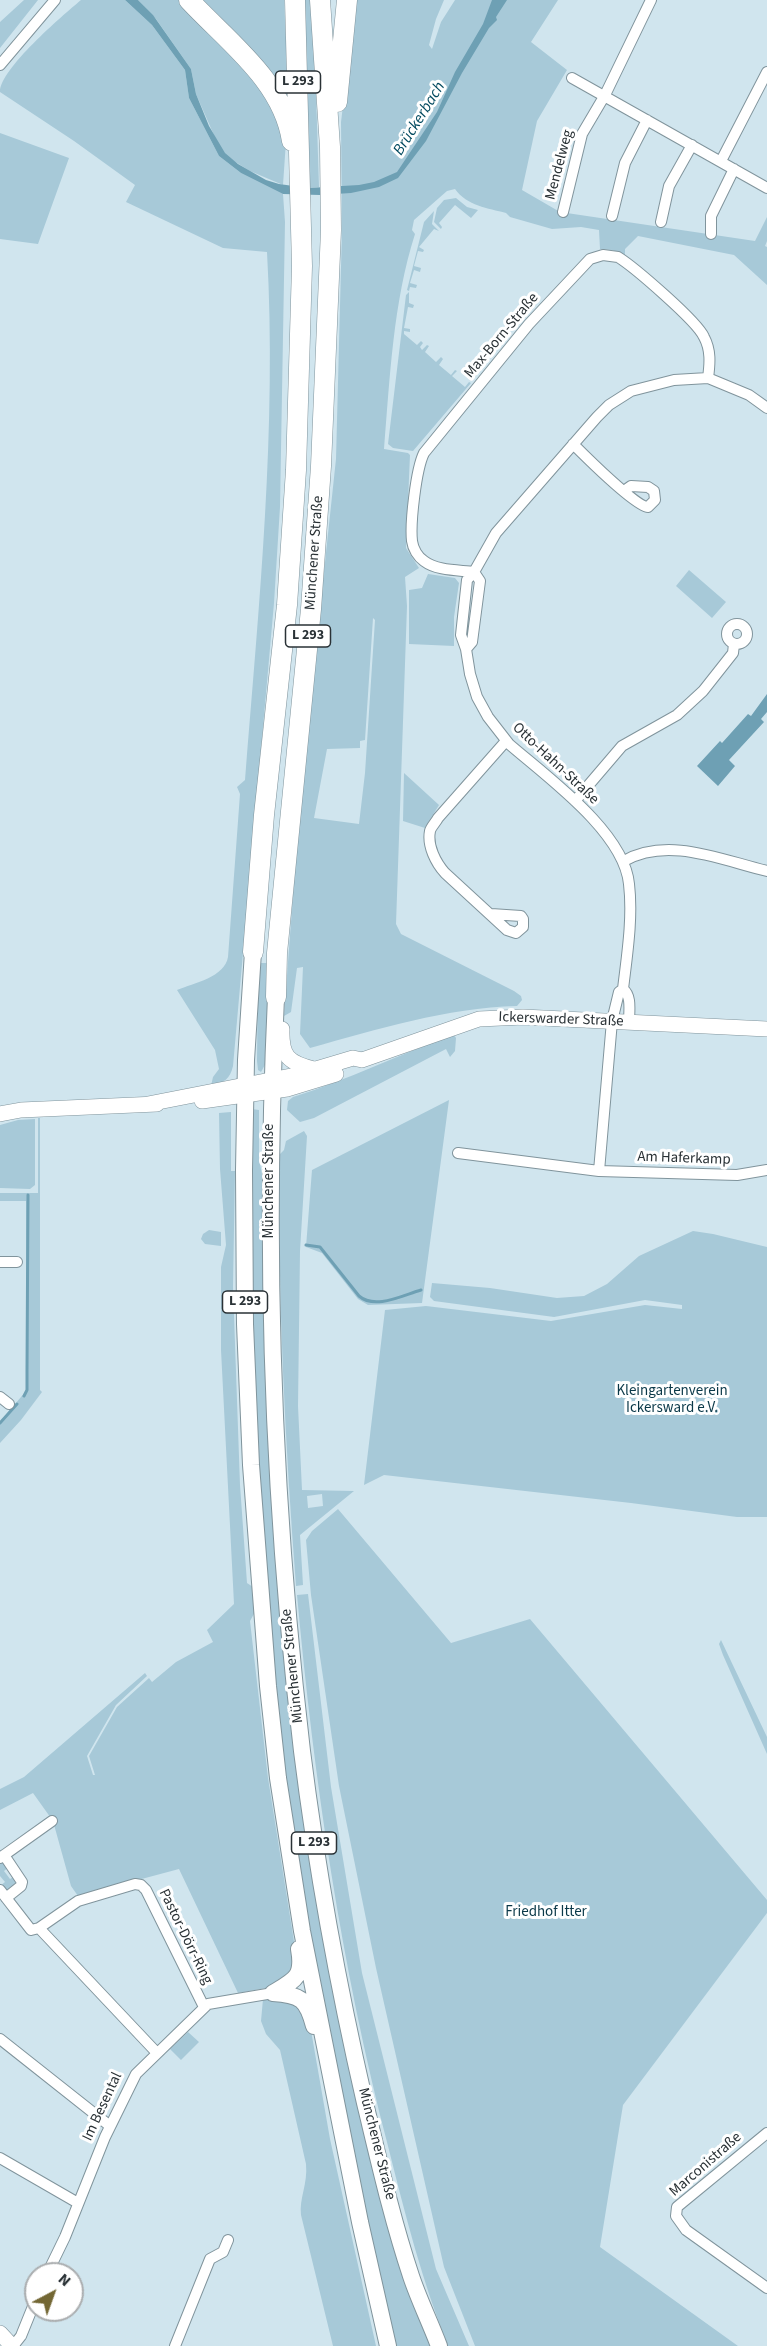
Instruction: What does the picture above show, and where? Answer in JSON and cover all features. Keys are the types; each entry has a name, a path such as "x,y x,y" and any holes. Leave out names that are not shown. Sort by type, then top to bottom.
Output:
{"highway":[{"path":"189,0 270,87 286,116 296,164"},
{"name":"Münchener Straße","path":"253,952 264,815 287,605 295,482 301,208 296,164 295,0"},
{"name":"Münchener Straße","path":"276,997 280,929 311,609 321,466 332,230 330,155 320,0"},
{"path":"330,155 347,0"}],"main road":[{"name":"Münchener Straße","path":"253,952 245,1089 245,1324 251,1465 273,1741 302,1931 360,2222 388,2346"},
{"name":"Münchener Straße","path":"276,997 269,1190 273,1407 291,1659 322,1898 345,2017 374,2139 412,2278 439,2346"},
{"path":"276,997 281,1010 281,1044 284,1052 295,1063 316,1069"},
{"name":"Ickerswarder Straße","path":"0,1114 21,1110 182,1104 272,1085 353,1058 362,1060 485,1018 523,1017 767,1029"},
{"name":"Ickerswarder Straße","path":"272,1085 293,1087 357,1067 362,1060"},
{"path":"273,1993 290,1984 297,1976 301,1964 298,1942 302,1931"},
{"path":"273,1993 296,1996 304,2002 310,2011 316,2034 327,2049"},
{"path":"0,2333 13,2346"}],"street":[{"path":"0,65 55,0"},
{"name":"Mendelweg","path":"564,212 578,142 651,0"},
{"path":"721,161 767,72"},
{"path":"572,78 767,188"},
{"path":"612,216 625,163 648,120"},
{"path":"661,222 669,186 692,145"},
{"path":"711,234 711,216 734,169"},
{"name":"Max-Born-Straße","path":"474,572 434,566 424,562 417,553 412,539 419,462 529,324 590,259 603,255 618,256 691,320 705,339 710,358 708,378"},
{"path":"474,572 496,533 573,444 609,405 631,391 674,380 708,378 749,395 767,408"},
{"path":"573,444 624,491"},
{"name":"Otto-Hahn-Straße","path":"474,572 480,581 472,642 466,649 477,697 488,717 506,741 575,801 605,834 624,861 629,883 630,910 623,989 619,992 612,1021"},
{"path":"575,801 622,746 669,720 692,703 733,653 734,644"},
{"path":"491,914 436,864 430,831 438,818 506,741"},
{"path":"624,861 647,851 678,849 767,871"},
{"name":"Otto-Hahn-Straße","path":"623,989 629,1001 629,1022"},
{"path":"599,1171 612,1021"},
{"name":"Am Haferkamp","path":"458,1153 599,1171 737,1175 767,1170"},
{"path":"0,1262 17,1262"},
{"path":"52,1821 2,1856 22,1882 21,1886 3,1894 31,1930 39,1928 157,2053"},
{"name":"Pastor-Dörr-Ring","path":"39,1928 78,1901 141,1884 204,2007"},
{"name":"Im Besental","path":"54,2262 110,2126 133,2078 204,2007 214,2002 273,1993"},
{"path":"0,2040 110,2126"},
{"name":"Marconistraße","path":"767,2133 677,2207 676,2216 686,2230 767,2288"},
{"path":"0,2158 78,2203"},
{"path":"175,2346 210,2259 223,2252 228,2240"},
{"path":"13,2346 21,2336 27,2322"}],"green space":[{"path":"24,0 38,0 0,48 0,22"},
{"path":"81,0 125,0 152,25 185,70 189,98 219,156 241,173 283,194 285,222 280,507 274,603 233,1066 226,1080 211,1086 213,1077 219,1069 215,1050 177,990 215,974 226,964 228,957 240,794 237,787 245,780 265,516 270,384 267,252 223,248 126,202 135,185 0,92 10,70 21,57"},
{"path":"138,0 181,0 262,84 286,141 283,185 250,171 229,158 220,149 196,94 191,69 156,19"},
{"path":"198,0 284,0 289,101"},
{"path":"301,0 313,0 319,187 308,188"},
{"path":"356,0 444,0 429,45 432,49 441,22 455,0 558,0 531,42 567,70 537,121 522,190 560,212 755,241 767,217 765,246 767,247 767,285 734,255 638,236 625,249 625,255 612,250 600,249 599,230 581,227 552,229 478,206 460,195 455,189 447,191 414,220 412,230 415,234 397,313 384,449 410,455 406,548 419,568 405,577 407,606 396,924 401,934 514,991 521,996 522,1000 517,1006 438,1015 310,1048 300,1034 303,967 297,968 291,1012 284,1016 301,787 336,459 342,229 341,122","holes":["373,618 375,620 365,773 359,824 314,818 327,749 360,748 360,741 365,740"]},
{"path":"0,133 69,158 38,244 0,239"},
{"path":"456,198 467,207 478,210 471,218 455,205 439,223 441,229 434,222 437,208 444,200"},
{"path":"434,211 432,224 439,231 434,229 419,247 424,250 423,252 418,251 414,266 421,268 420,272 414,270 410,283 417,285 416,288 410,287 409,291 407,290 424,222"},
{"path":"409,292 409,303 414,305 413,308 408,307 404,328 410,329 410,332 404,331 404,334 417,345 421,341 422,350 427,345 429,346 425,352 436,362 441,357 443,359 439,365 451,375 455,370 457,371 452,376 465,387 469,382 471,383 413,451 393,448 388,444 406,295"},
{"path":"689,570 726,602 712,618 676,586"},
{"path":"428,574 455,578 459,583 454,617 454,646 409,644 409,590 422,588"},
{"path":"404,773 439,805 425,828 403,821"},
{"path":"258,963 270,963 266,1063 261,1072 258,1070 257,1061"},
{"path":"454,1035 456,1038 455,1051 450,1057 446,1049 314,1118 300,1122 287,1110 288,1101 293,1097"},
{"path":"449,1100 422,1303 368,1305 358,1299 322,1253 306,1247 312,1170"},
{"path":"252,1109 259,1110 259,1159 263,1179 305,1825 432,2346 393,2346 307,1920 292,1826 274,1672 252,1376"},
{"path":"231,1112 231,1171 235,1171 233,1287 240,1485 247,1583 253,1587 255,1612 250,1621 268,1778 296,1954 293,1971 272,1987 238,1993 179,1869 78,1896 71,1886 53,1821 33,1793 0,1810 0,1789 24,1777 145,1673 147,1676 116,1705 87,1756 93,1775 95,1775 89,1756 117,1707 149,1678 152,1682 176,1662 213,1642 207,1630 234,1604 221,1350 221,1267 226,1245 220,1169 219,1113"},
{"path":"38,1118 40,1118 40,1390 42,1392 0,1443 0,1422 26,1391 26,1201 0,1201 0,1193 38,1193"},
{"path":"35,1119 35,1185 30,1189 0,1188 0,1125 18,1120"},
{"path":"304,1131 307,1136 300,1251 298,1406 302,1490 354,1491 300,1535 303,1585 296,1586 281,1317 279,1155 284,1150 286,1141","holes":["322,1494 323,1506 308,1508 307,1496"]},
{"path":"209,1230 221,1232 221,1246 205,1244 201,1239 203,1234"},
{"name":"Kleingartenverein Ickersward e.V.","path":"693,1231 767,1247 767,1517 737,1517 384,1475 364,1485 385,1310 426,1306 551,1321 645,1305 682,1309 682,1305 645,1300 554,1317 434,1301 430,1297 432,1283 490,1288 557,1298 584,1296 607,1284 639,1256"},
{"name":"Friedhof Itter","path":"338,1509 451,1643 530,1619 767,1900 767,1913 623,2105 600,2247 738,2346 475,2346 444,2267 376,1968 339,1786 311,1595 306,1540 312,1531"},
{"path":"308,1594 331,1787 362,1973 436,2269 469,2346 448,2346 430,2297 401,2197 356,2010 331,1873 304,1665 297,1595"},
{"path":"721,1640 767,1737 767,1754 723,1655 719,1644"},
{"path":"0,1863 9,1867 4,1871 10,1879 15,1876 16,1884 7,1890 0,1886 5,1882 0,1876"},
{"path":"280,1997 288,1999 309,2019 330,2139 376,2346 333,2346 301,2215 306,2164 280,2050 266,2034 261,2021 263,1999"},
{"path":"188,2032 199,2042 181,2060 170,2049"}],"shaded area":[{"path":"125,0 138,0 153,15 191,69 196,94 209,126 225,153 238,164 266,180 308,188 359,185 374,182 397,172 437,112 455,72 483,24 492,0 507,0 496,17 497,20 489,28 462,73 426,141 398,178 379,187 351,193 320,195 283,194 241,173 219,156 189,98 185,70 152,25"},
{"path":"767,694 767,712 761,719 764,722 729,760 735,766 718,786 697,766 748,714 751,716"}],"waterway":[{"path":"24,1396 27,1390 28,1195"},
{"path":"306,1245 320,1247 359,1296 366,1300 381,1302 421,1290"},
{"path":"0,1423 17,1404"}],"water label":[{"name":"Brückerbach","path":"420,119"}]}
